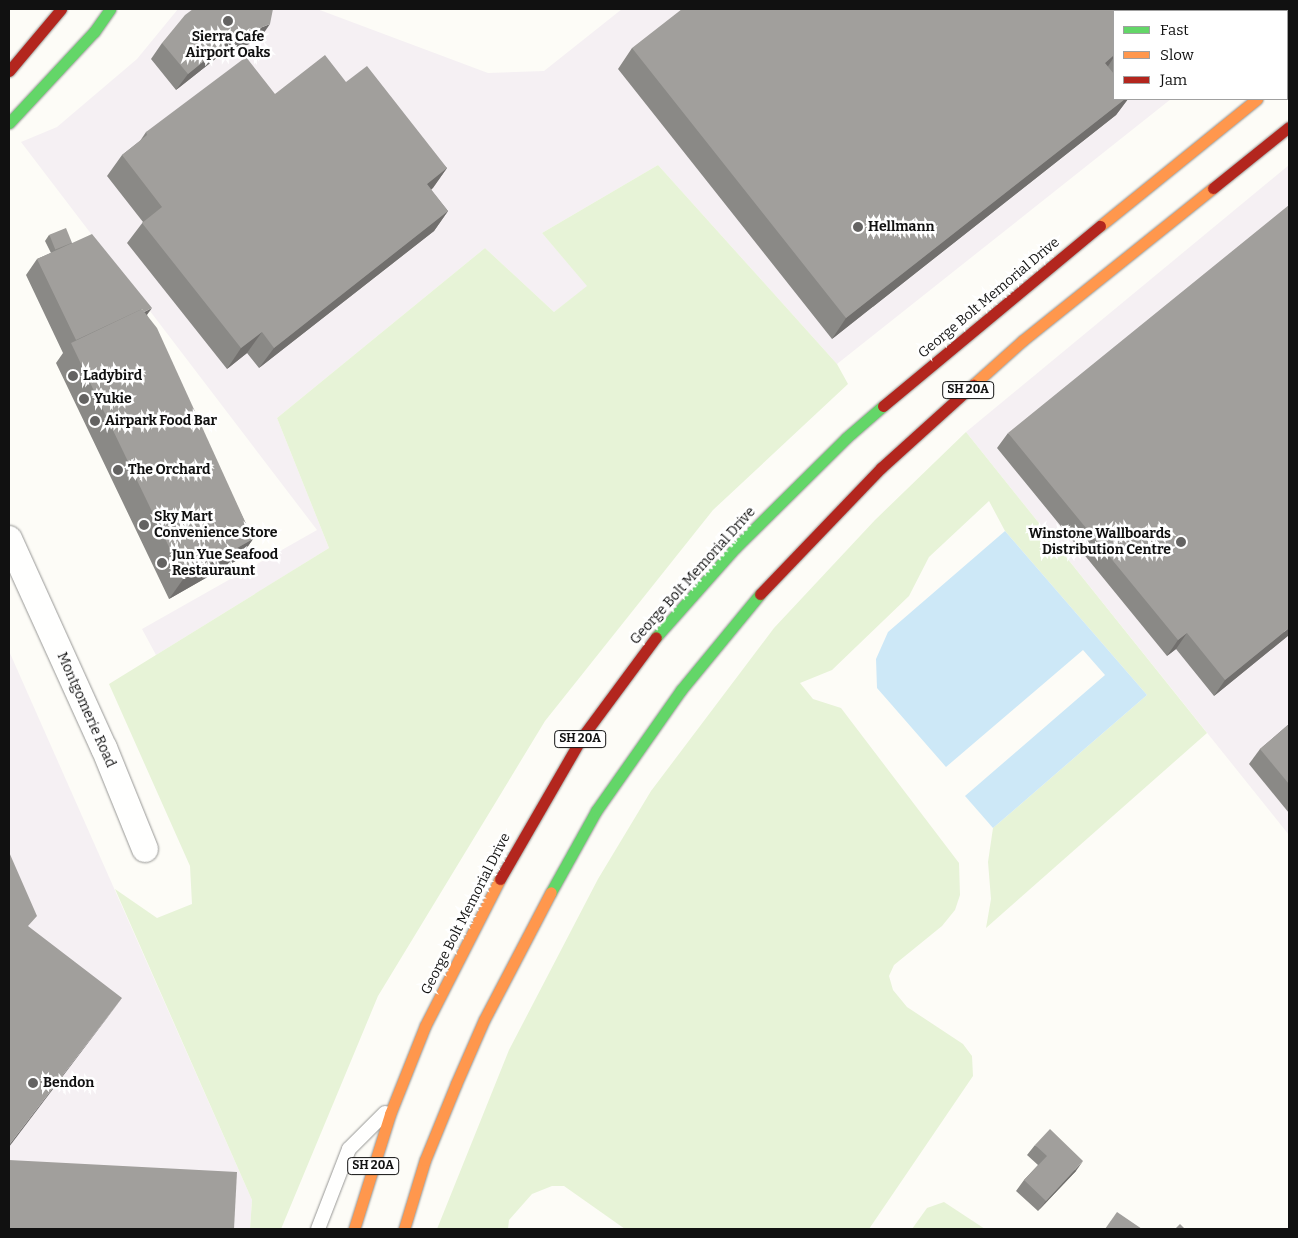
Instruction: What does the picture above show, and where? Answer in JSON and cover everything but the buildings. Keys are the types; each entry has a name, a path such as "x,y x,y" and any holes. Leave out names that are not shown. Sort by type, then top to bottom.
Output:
{"main road":[{"path":"9,71 61,9"},
{"path":"9,123 94,32 110,9"},
{"name":"George Bolt Memorial Drive","path":"354,1229 394,1104 425,1026 522,837 582,737 660,632 735,548 846,438 975,328 1257,100"},
{"name":"SH 20A","path":"404,1229 425,1160 456,1084 484,1020 533,925 596,811 687,683 778,572 881,468 1022,341 1289,127"}],"street":[{"name":"Montgomerie Road","path":"9,538 16,563 46,616 145,849"}],"lane":[{"path":"318,1229 349,1149 394,1104"}],"shaded area":[{"path":"178,9 317,9 488,73 544,71 622,9 1284,9 1113,10 1113,100 1170,100 837,364 658,165 542,233 588,286 554,312 485,248 277,418 329,548 156,655 142,629 317,530 21,142 57,127 137,59"},
{"name":"Winstone Wallboards Distribution Centre","path":"1289,165 1289,835 966,432"},
{"path":"9,651 252,1200 250,1229 9,1229"}],"green space":[{"path":"658,165 837,364 848,384 713,510 545,721 378,996 281,1229 250,1229 252,1200 115,889 157,918 192,904 190,866 109,684 329,548 277,418 485,248 554,312 587,286 542,233"},
{"path":"966,432 1207,733 986,928 991,899 988,862 993,828 1147,695 1005,531 989,501 929,557 909,596 832,670 800,683 813,699 841,708 959,863 960,895 955,910 942,926 894,965 889,976 893,990 907,1007 963,1044 972,1056 973,1076 869,1229 625,1229 564,1186 552,1186 532,1194 509,1220 508,1229 437,1229 509,1050 598,879 651,791 774,628 875,520"},
{"path":"944,1202 985,1229 912,1229 927,1208"}],"water":[{"path":"1005,531 1147,695 993,828 965,796 1105,675 1083,650 946,767 877,688 876,659 888,632"}],"traffic: fast":[{"path":"9,123 94,32 110,9"},
{"path":"656,637 735,548 846,438 883,406"},
{"path":"551,892 596,811 681,690 760,594"}],"traffic: slow":[{"path":"1100,226 1256,100"},
{"path":"973,385 1022,341 1213,188"},
{"path":"354,1229 390,1114 425,1026 500,879"},
{"path":"404,1229 425,1160 456,1084 484,1020 551,892"}],"traffic: jam":[{"path":"9,71 61,9"},
{"path":"1213,188 1289,127"},
{"path":"883,406 1100,226"},
{"path":"760,594 881,468 973,385"},
{"path":"500,879 582,737 656,637"}],"place":[{"name":"Sierra Cafe Airport Oaks","path":"228,21"},
{"name":"Hellmann","path":"858,227"},
{"name":"Ladybird","path":"73,376"},
{"name":"Yukie","path":"84,399"},
{"name":"Airpark Food Bar","path":"95,421"},
{"name":"The Orchard","path":"118,470"},
{"name":"Sky Mart Convenience Store","path":"144,525"},
{"name":"Winstone Wallboards Distribution Centre","path":"1181,542"},
{"name":"Jun Yue Seafood Restauraunt","path":"162,563"},
{"name":"Bendon","path":"33,1083"}]}
